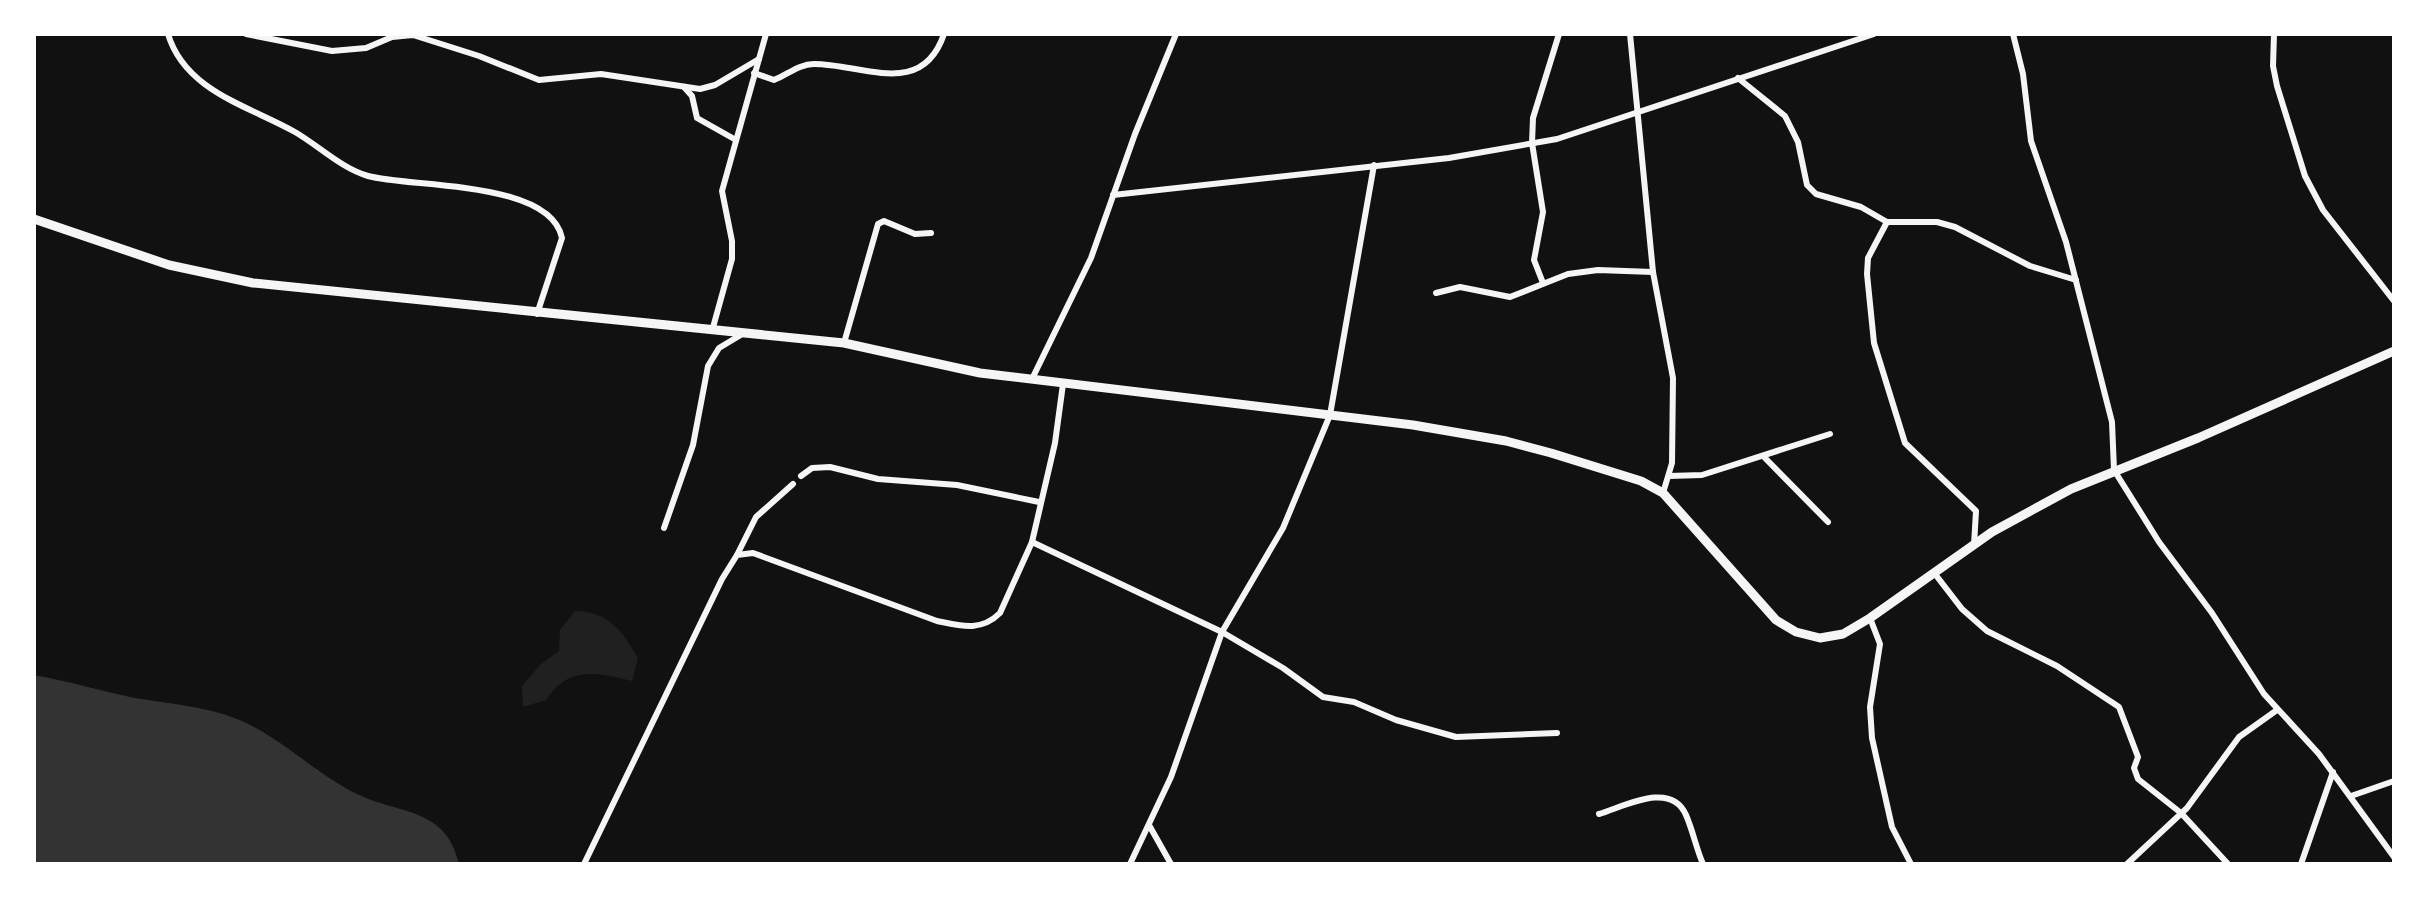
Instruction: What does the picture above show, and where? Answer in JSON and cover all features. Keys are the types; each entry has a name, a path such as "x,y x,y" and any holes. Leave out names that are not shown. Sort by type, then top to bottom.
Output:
{"main road":[{"path":"34,219 169,265 213,276 300,290 844,343 947,367 1063,384 1330,415 1506,441 1641,481 1663,493 1776,620 1796,632 1820,638 1843,634 1870,618 1974,545 2034,508 2114,470 2198,438 2394,351"}],"street":[{"path":"168,34 186,64 213,91 293,131 350,169 400,183 478,188 531,206 547,217 560,230 562,238 537,314"},
{"path":"246,34 332,51 366,48 392,37 413,35 539,80 601,74 700,89 715,85 759,59"},
{"path":"712,331 732,259 732,241 722,191 766,34"},
{"path":"754,73 774,80 812,64 861,71 909,71 935,58 944,34"},
{"path":"1032,379 1081,281 1176,34"},
{"path":"1543,283 1534,260 1543,212 1532,143 1536,102 1559,34"},
{"path":"1630,34 1653,272 1673,378 1669,476 1663,493"},
{"path":"1113,195 1449,158 1532,143 1637,114 1874,34"},
{"path":"2013,34 2023,74 2031,141 2076,280 2112,422 2114,470 2159,542 2277,710 2333,772 2369,827 2394,857"},
{"path":"2274,34 2273,66 2305,176 2323,210 2394,301"},
{"path":"1738,78 1785,116 1798,142 1807,185 1816,194 1861,207 1887,222 1937,222 1955,227 2030,266 2076,280"},
{"path":"684,87 692,96 697,118 736,140"},
{"path":"1130,864 1190,728 1222,632 1283,528 1330,415 1374,165"},
{"path":"844,343 878,224 884,221 920,235 931,233"},
{"path":"1887,222 1868,258 1874,343 1905,443 1976,511 1974,545"},
{"path":"1436,293 1460,287 1510,297 1583,271 1653,272"},
{"path":"664,528 693,445 708,366 719,348 744,333"},
{"path":"737,555 753,553 937,621 974,627 991,623 1000,613 1032,542 1055,443 1063,384"},
{"path":"1669,476 1702,475 1765,458 1830,434"},
{"path":"1765,458 1828,522"},
{"path":"801,476 812,468 830,467 878,479 944,483 1039,502"},
{"path":"584,864 722,579 756,517 793,484"},
{"path":"1032,542 1222,632 1283,668 1314,693 1366,705 1423,729 1476,738 1557,733"},
{"path":"1935,574 1962,609 1987,631 2057,666 2119,707 2138,757 2136,774 2181,813 2228,864"},
{"path":"1870,618 1880,644 1870,707 1872,738 1892,827 1911,864"},
{"path":"2127,864 2181,813 2239,737 2277,710"},
{"path":"2301,864 2333,772"},
{"path":"2351,796 2394,781"},
{"path":"1599,814 1648,798 1668,799 1685,813 1703,864"},
{"path":"1149,825 1171,864"}],"shaded area":[{"path":"575,611 597,615 620,631 638,658 632,681 584,674 564,681 546,700 523,707 522,686 541,664 559,651 560,630"},
{"path":"34,675 135,698 199,708 253,726 355,793 432,822 453,845 459,864 34,864"}]}
